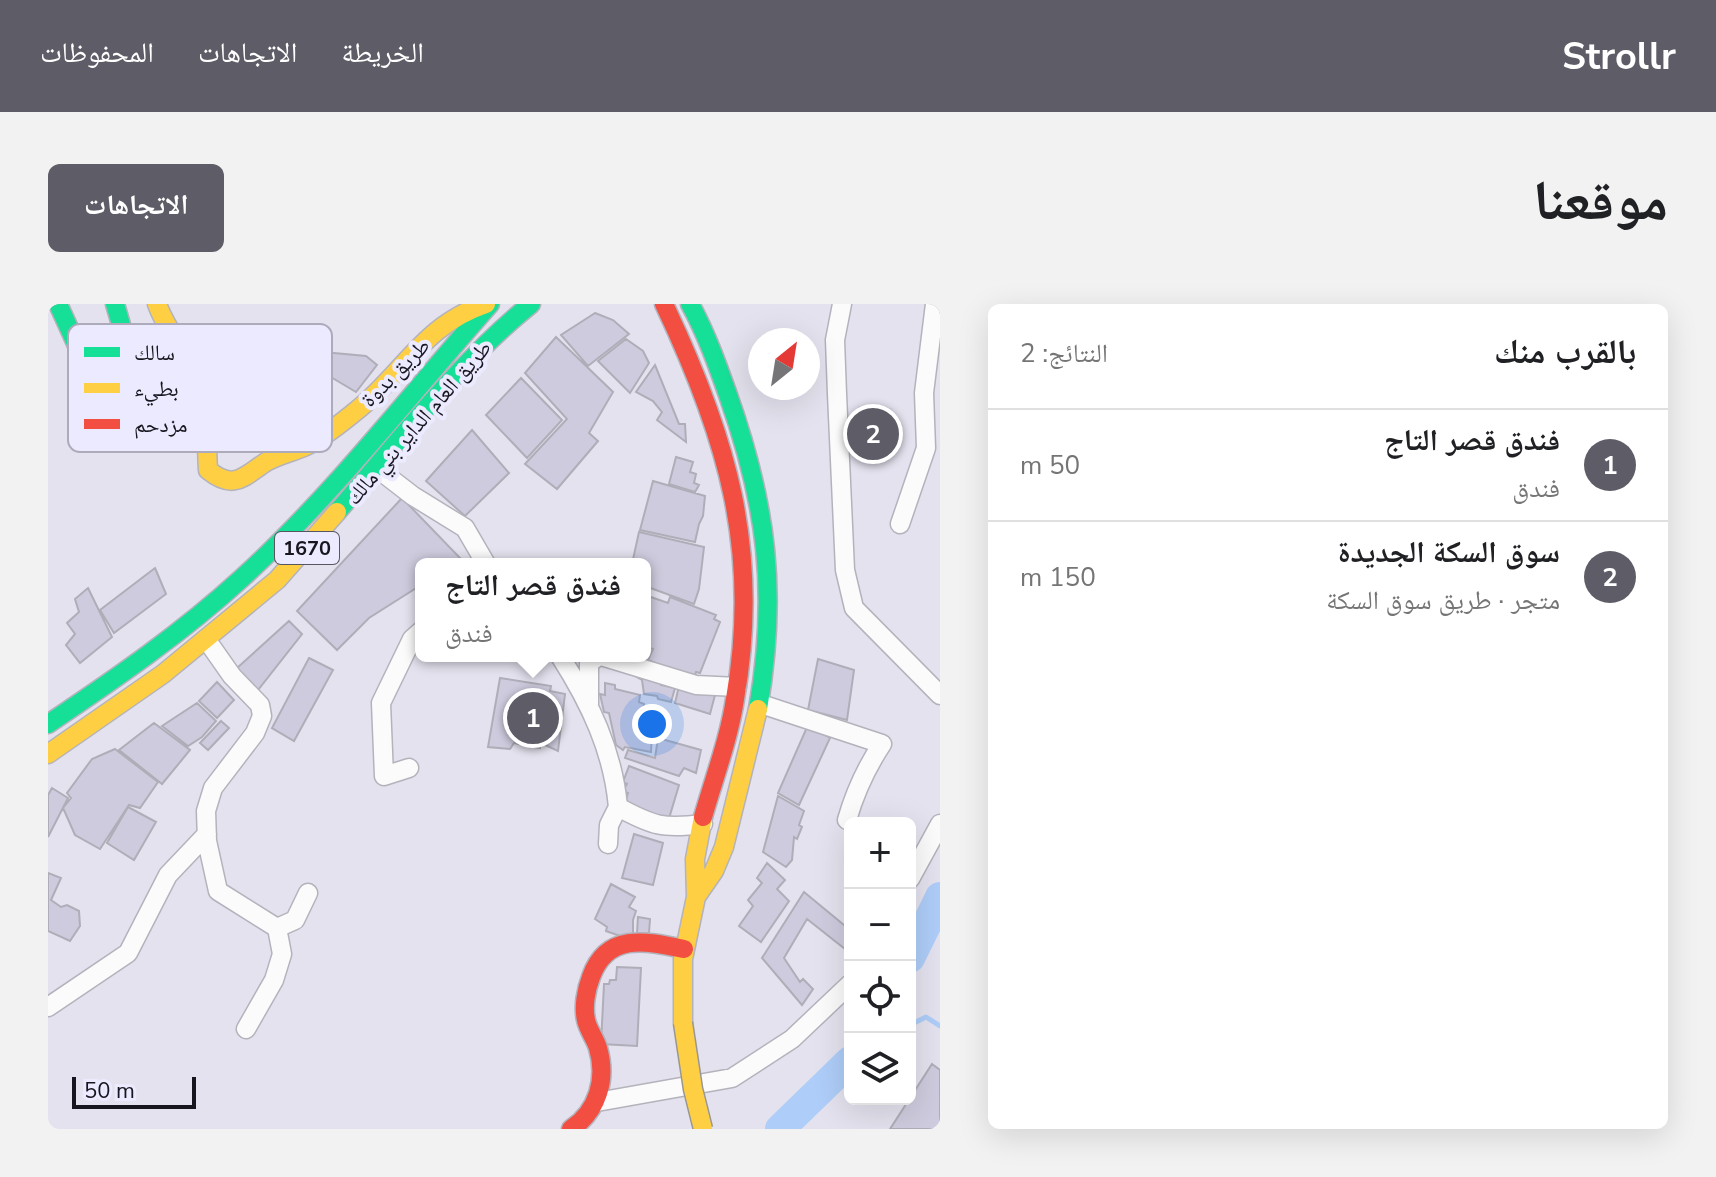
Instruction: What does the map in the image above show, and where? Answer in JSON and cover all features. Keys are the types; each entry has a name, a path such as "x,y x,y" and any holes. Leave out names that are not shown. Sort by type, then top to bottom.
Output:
{"main road":[{"path":"58,304 68,326"},
{"path":"115,304 119,324"},
{"name":"طريق بدوة","path":"157,304 165,324"},
{"name":"طريق بدوة","path":"332,429 358,410 424,340 462,312 488,304"},
{"name":"طريق العام الداير بني مالك","path":"48,724 166,642 251,569 367,447 488,304"},
{"name":"طريق العام الداير بني مالك","path":"48,754 163,674 277,580 456,377 505,325 531,304"},
{"path":"664,304 721,441 740,520 747,585 743,653 721,760 695,857 696,897 684,949 681,981 683,1023 693,1089 703,1129"},
{"path":"690,304 739,422 756,482 768,546 771,609 761,704 718,865 696,897"},
{"name":"طريق بدوة","path":"207,452 208,470 218,478 231,482 292,452"},
{"path":"571,1129 579,1125 597,1102 601,1080 598,1048 586,1019 591,973 599,959 610,947 628,941 684,949"}],"street":[{"path":"842,304 835,340 837,394 845,570 854,608 940,695"},
{"path":"900,524 926,448 924,393 935,304"},
{"path":"378,469 413,496 465,528 482,558"},
{"path":"409,768 384,776 380,716 381,703 415,636"},
{"path":"206,639 232,676 260,705 262,716 255,733 213,788 206,811 212,873 218,891 277,928 282,954 274,980 246,1029"},
{"path":"563,662 610,754 618,807 609,825 608,844"},
{"path":"589,708 591,662"},
{"path":"620,662 696,685 737,687"},
{"path":"761,704 882,744 868,765 848,817"},
{"path":"618,807 646,822 670,828 703,824"},
{"path":"916,868 940,824"},
{"path":"48,1007 128,953 168,875 207,834"},
{"path":"277,928 295,920 308,893"},
{"path":"597,1102 732,1078 792,1039 844,990"}],"shaded area":[{"path":"858,406 892,408 889,461 855,459"}],"building":[{"path":"595,313 613,320 629,334 588,366 561,335"},
{"path":"556,337 613,392 589,433 598,441 557,489 525,464 567,419 525,373"},
{"path":"626,339 643,351 649,363 630,393 598,361"},
{"path":"332,353 366,356 377,365 356,392 332,378"},
{"path":"655,365 679,424 685,424 686,442 657,420 662,412 653,401 636,392"},
{"path":"521,378 562,420 527,458 486,415"},
{"path":"472,430 509,473 465,516 426,481"},
{"path":"676,457 693,462 690,472 696,474 694,483 699,485 695,492 669,484"},
{"path":"653,481 705,496 695,542 640,530"},
{"path":"402,498 460,558 415,558 415,589 369,618 337,650 297,611"},
{"path":"639,532 704,547 694,604 651,588 651,558 633,558"},
{"path":"155,568 166,594 114,633 100,610"},
{"path":"88,588 112,637 80,663 66,645 75,634 67,623 79,612 75,599"},
{"path":"651,597 668,603 670,597 716,615 714,619 720,622 700,673 696,672 694,678 651,661"},
{"path":"289,621 302,634 258,690 236,669"},
{"path":"309,658 333,670 294,741 272,728"},
{"path":"818,659 854,670 847,720 808,710"},
{"path":"639,673 661,681 661,685 675,688 671,702 644,694 642,680 637,677"},
{"path":"500,678 551,686 550,691 565,694 558,751 541,743 540,748 514,743 510,749 488,747"},
{"path":"217,682 234,700 217,718 199,701"},
{"path":"605,683 615,685 615,689 640,695 639,702 644,704 643,717 649,719 649,731 652,732 651,752 625,747 623,750 616,745 609,713 604,712 600,694 605,695"},
{"path":"679,686 715,695 710,714 675,703"},
{"path":"197,703 216,721 202,737 188,746 162,726"},
{"path":"221,721 229,728 208,750 200,743"},
{"path":"154,723 190,750 162,784 119,750"},
{"path":"808,725 830,738 799,805 778,793"},
{"path":"658,738 701,750 696,773 684,768 679,776 625,758 628,750 655,758"},
{"path":"115,749 158,782 140,808 129,805 100,849 75,835 63,808 71,798 67,793 92,759"},
{"path":"629,766 679,785 667,825 624,805 628,793 623,791 627,784 623,782"},
{"path":"52,788 68,798 48,837 48,795"},
{"path":"778,796 804,811 799,825 802,827 797,839 794,837 792,860 786,867 763,852"},
{"path":"128,807 156,822 134,860 107,843"},
{"path":"634,834 663,843 653,885 622,878"},
{"path":"767,863 785,880 777,889 789,901 761,942 739,926 753,906 748,900 762,883 757,878"},
{"path":"48,873 61,878 51,900 61,907 67,905 79,911 80,926 70,941 48,931"},
{"path":"611,884 635,897 629,907 636,911 633,937 606,931 607,927 595,919"},
{"path":"804,892 844,925 844,948 807,919 784,958 800,982 803,979 813,989 802,1005 762,958"},
{"path":"638,917 650,919 649,933 637,933"},
{"path":"617,967 641,968 637,1046 601,1044 604,984 616,980"},
{"path":"932,1064 940,1070 940,1129 890,1129 906,1105 916,1105 916,1089"}],"waterway":[{"path":"916,946 940,897"},
{"path":"916,1022 926,1017 940,1026"},
{"path":"780,1129 844,1067"}],"traffic: fast":[{"path":"58,304 68,326"},
{"path":"115,304 121,324"},
{"path":"48,724 123,673 242,578 339,479 490,304"},
{"path":"337,512 454,377 531,304"},
{"path":"690,304 728,395 760,512 768,588 764,667 758,709"}],"traffic: slow":[{"path":"157,304 166,324"},
{"path":"332,430 373,396 430,337 464,313 486,304"},
{"path":"207,452 208,470 232,481 291,452"},
{"path":"48,754 163,674 277,580 337,512"},
{"path":"696,897 714,871 724,847 758,709"},
{"path":"683,1023 683,959 696,897 695,859 703,817"},
{"path":"683,1023 693,1089 703,1129"}],"traffic: jam":[{"path":"664,304 686,353 721,448 741,544 744,594 735,699 703,817"},
{"path":"571,1129 594,1104 601,1083 601,1060 585,1010 588,987 598,963 617,946 629,943 642,942 684,949"}],"place":[{"name":"سوق السكة الجديدة","path":"873,434"},
{"name":"فندق قصر التاج","path":"533,718"}]}
